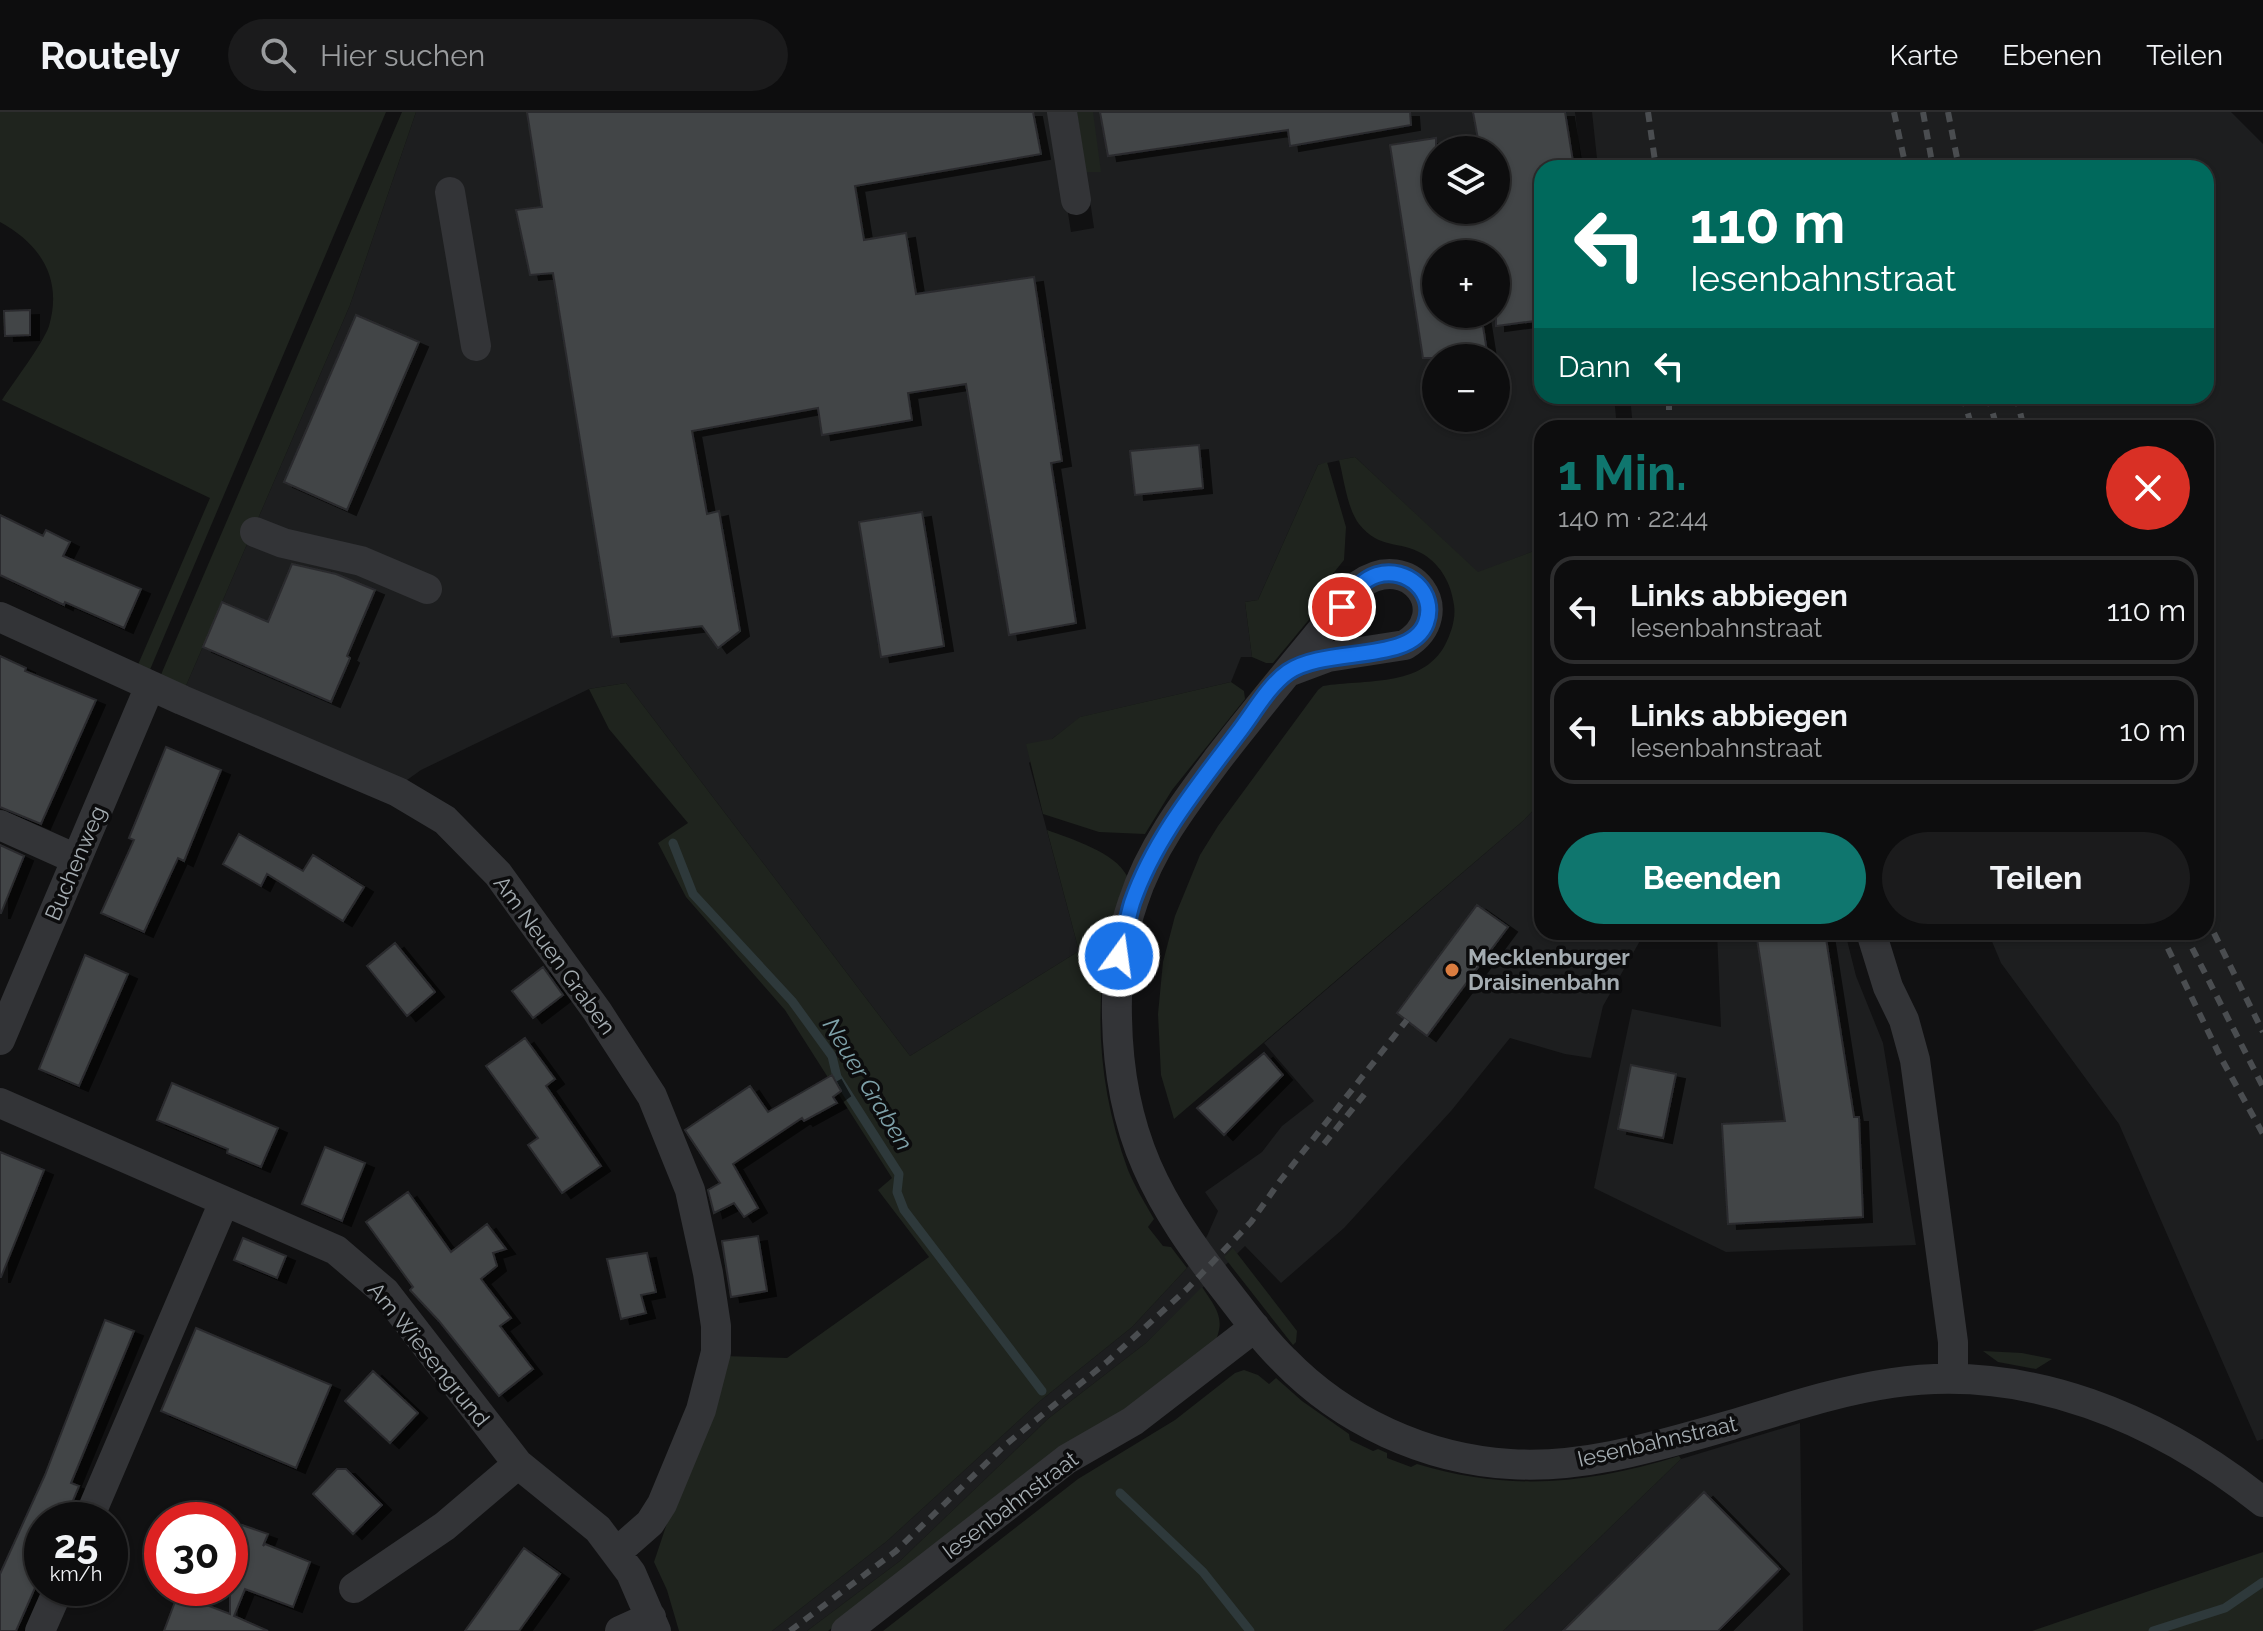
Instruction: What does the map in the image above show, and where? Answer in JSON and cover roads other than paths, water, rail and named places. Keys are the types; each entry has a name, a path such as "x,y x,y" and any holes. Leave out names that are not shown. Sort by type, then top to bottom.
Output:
{"street":[{"path":"1062,112 1076,200"},
{"path":"450,192 476,346"},
{"path":"255,532 283,543 361,561 427,589"},
{"name":"Am Neuen Graben","path":"0,617 150,686 398,792 445,820 498,874 597,1011 652,1096 690,1190 716,1326 716,1352 701,1410 662,1504 650,1523 617,1552"},
{"name":"Iesenbahnstraat","path":"1288,672 1199,784 1157,848 1132,903 1119,956 1117,1055 1129,1122 1142,1158 1176,1224 1255,1327 1284,1361 1316,1389 1372,1425 1409,1442 1438,1452 1511,1464 1594,1460 1858,1389 1896,1382 1953,1379 2007,1383 2071,1396 2131,1419 2185,1447 2263,1502"},
{"name":"Buchenweg","path":"0,1040 150,686"},
{"path":"0,825 76,859"},
{"path":"1873,940 1888,987 1904,1020 1915,1060 1951,1327 1953,1379"},
{"name":"Am Wiesengrund","path":"0,1103 336,1250 385,1292 518,1464 578,1511 617,1552 631,1573 654,1624"},
{"path":"96,1502 224,1202"},
{"name":"Iesenbahnstraat","path":"846,1631 1067,1459 1133,1421 1255,1327"},
{"path":"354,1588 445,1526 518,1464"},
{"path":"40,1631 51,1606"},
{"path":"620,1631 654,1624"}],"waterway":[{"name":"Neuer Graben","path":"673,843 693,894 792,1001 832,1056 837,1077 899,1174 897,1192 904,1210 1042,1391"},
{"name":"Neuer Graben","path":"1120,1493 1203,1572 1250,1631"},
{"path":"2153,1631 2225,1608 2263,1582"}],"railway":[{"path":"1648,112 1655,160"},
{"path":"1894,112 1904,160"},
{"path":"1923,112 1932,160"},
{"path":"1948,112 1957,160"},
{"path":"1669,404 1669,420"},
{"path":"1965,404 1970,420"},
{"path":"1990,404 1995,420"},
{"path":"2018,404 2022,420"},
{"path":"2214,933 2263,1032"},
{"path":"2164,940 2221,1058 2263,1134"},
{"path":"2188,940 2263,1087"},
{"path":"790,1631 896,1551 1004,1446 1108,1361 1188,1288 1251,1222 1407,1020"},
{"path":"1324,1144 1367,1091"}],"place":[{"name":"Mecklenburger Draisinenbahn","path":"1452,970"}]}
